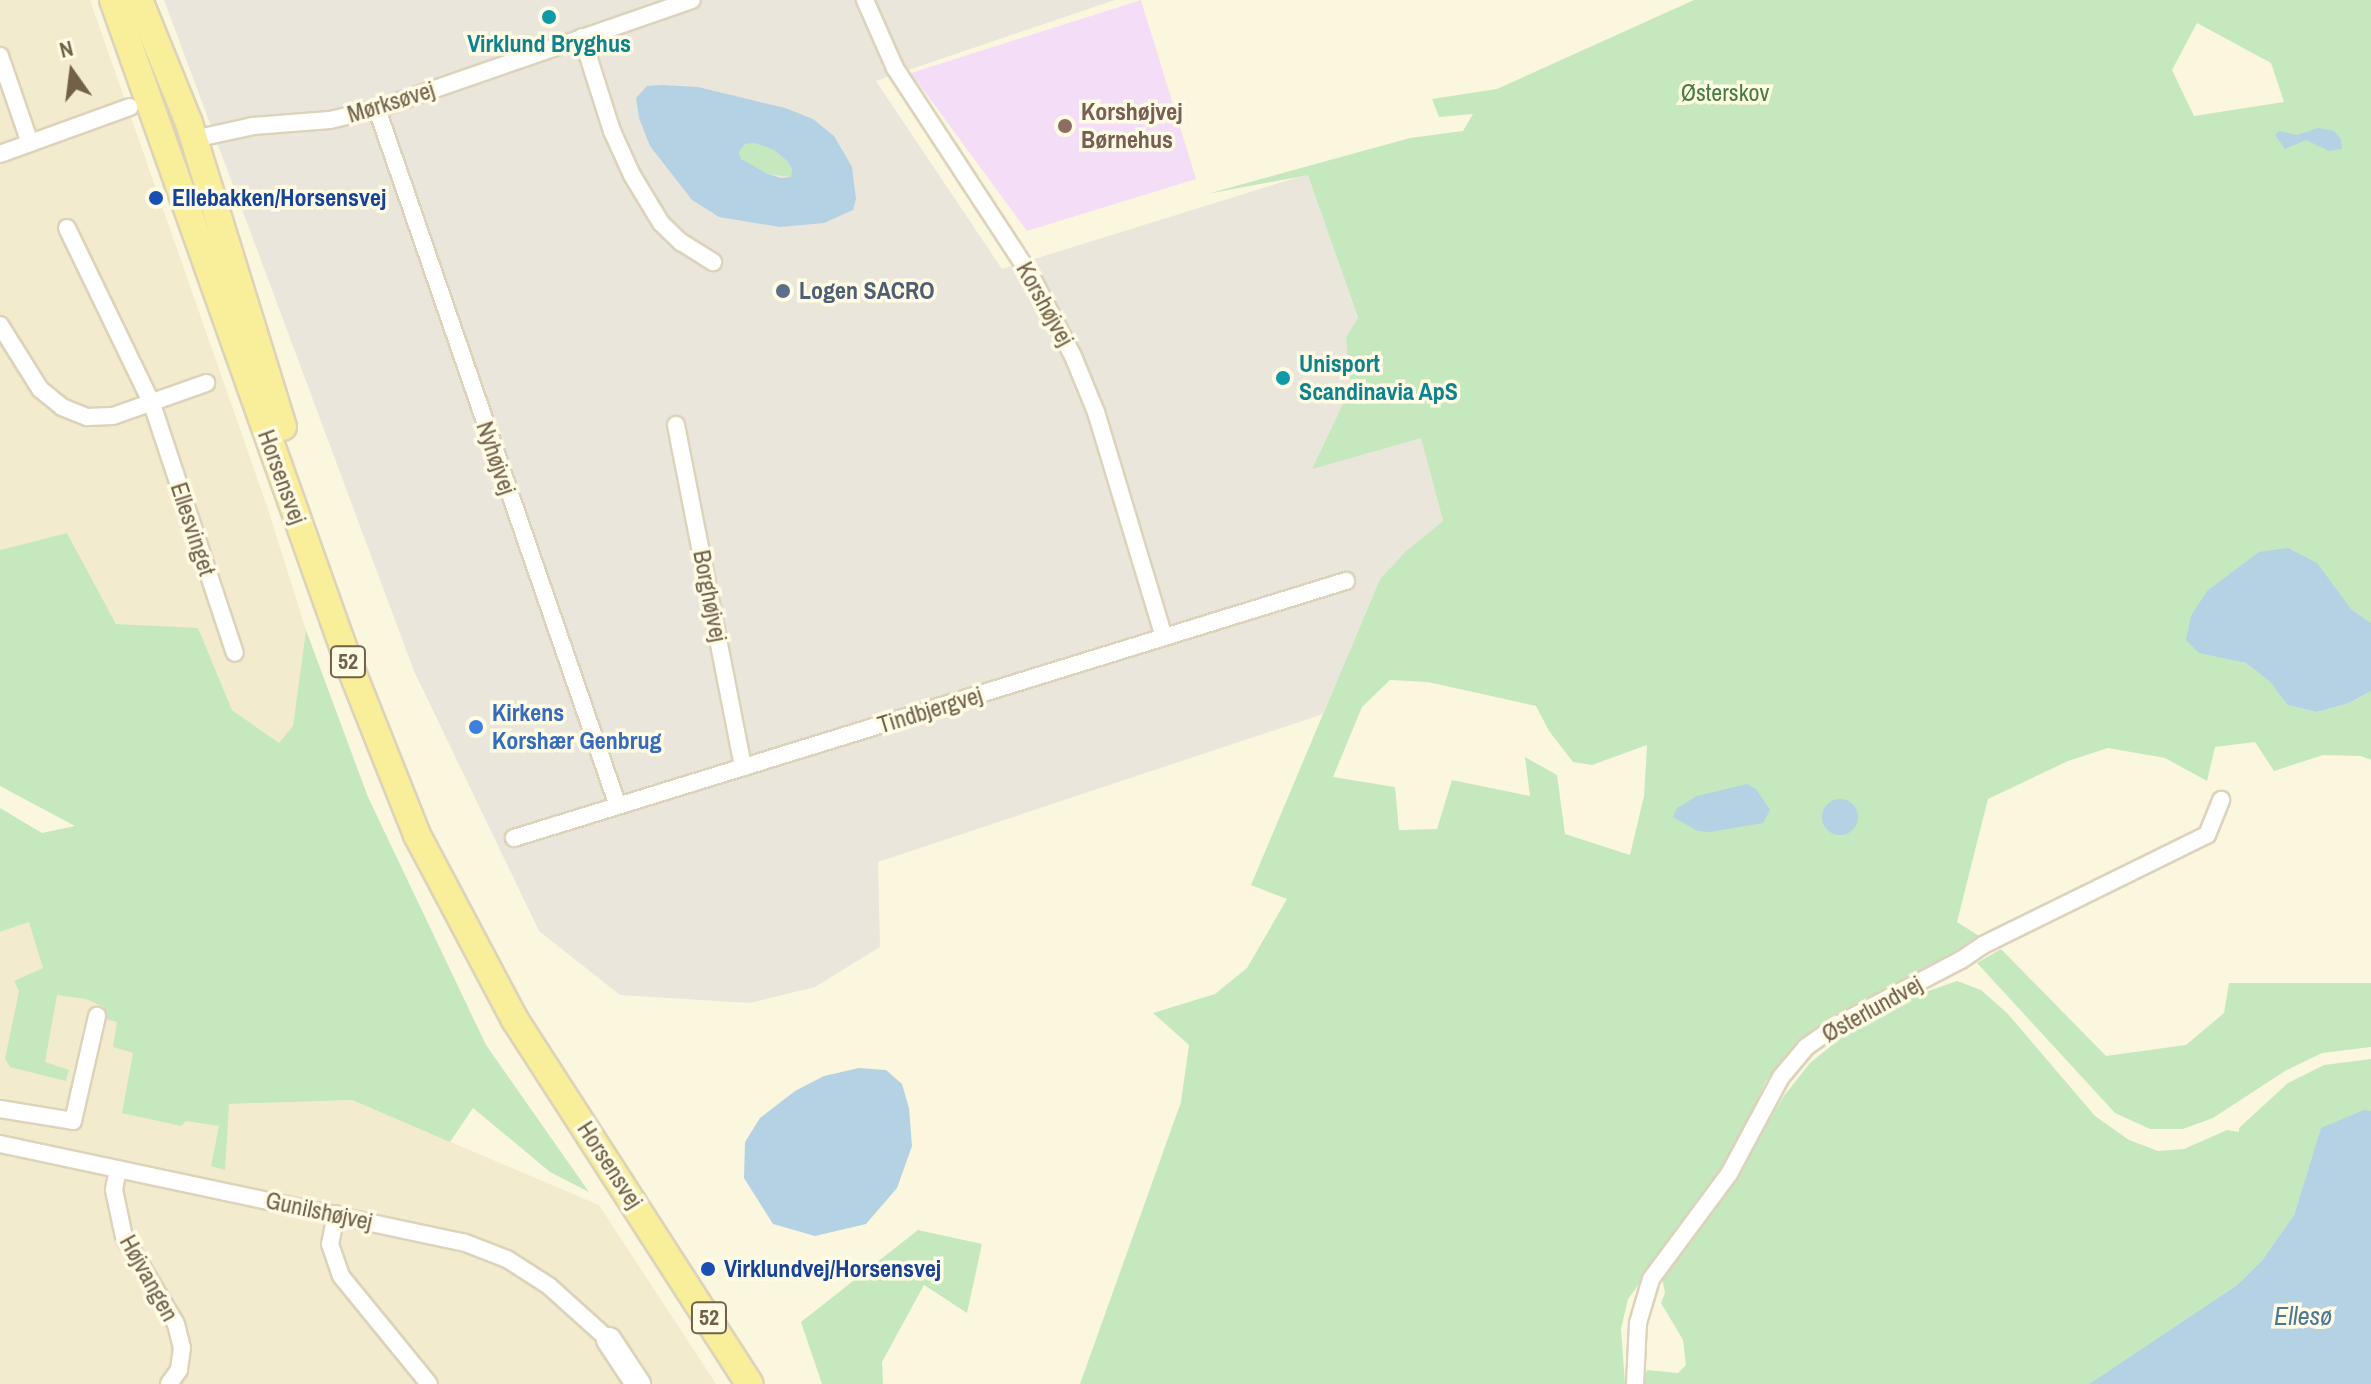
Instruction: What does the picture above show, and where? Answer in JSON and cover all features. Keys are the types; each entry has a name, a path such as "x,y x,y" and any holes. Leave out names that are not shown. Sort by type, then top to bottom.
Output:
{"main road":[{"name":"Horsensvej","path":"139,0 164,55 194,139 319,535 365,666 476,943"},
{"name":"Horsensvej","path":"116,9 351,669 417,835 515,1020 750,1384"},
{"name":"52","path":"116,9 135,40 165,104 194,139 187,151 189,176 205,259"},
{"path":"116,9 133,86 130,107"}],"street":[{"name":"Mørksøvej","path":"194,139 253,126 330,120 377,109 582,37 665,4 692,0"},
{"name":"Korshøjvej","path":"865,0 895,68 1031,276 1073,356 1096,412 1164,637"},
{"path":"582,37 612,131 632,175 661,223 681,242 713,262"},
{"path":"0,56 30,143"},
{"path":"0,154 130,107"},
{"name":"Nyhøjvej","path":"377,109 618,806"},
{"name":"Ellesvinget","path":"67,228 152,404 235,653"},
{"path":"0,325 40,389 62,407 87,417 113,416 206,383"},
{"name":"Borghøjvej","path":"676,425 743,768"},
{"name":"Tindbjergvej","path":"514,838 1346,581"},
{"name":"Østerlundvej","path":"1635,1384 1638,1323 1651,1279 1729,1174 1781,1077 1806,1047 1837,1025 1961,960 1983,945 2207,835 2221,800"},
{"path":"0,1109 73,1121 97,1016"},
{"name":"Gunilshøjvej","path":"0,1144 463,1242 507,1259 549,1286 609,1340"},
{"name":"Højvangen","path":"118,1169 114,1190 124,1237 176,1324 182,1348 179,1370 169,1384"},
{"path":"336,1214 330,1244 341,1276 429,1384"},
{"path":"609,1340 638,1384"}],"shaded area":[{"path":"0,0 90,0 268,509 306,630 293,727 279,743 232,710 198,629 116,624 67,533 0,550"},
{"path":"164,0 1115,0 876,81 1002,269 1308,174 1358,319 1346,337 1350,389 1313,468 1421,437 1443,521 1406,551 1380,579 1323,714 878,862 880,947 815,987 750,1003 620,995 539,931 414,671"},
{"name":"Korshøjvej Børnehus","path":"1141,0 1196,179 1027,231 911,73"},
{"path":"29,922 229,1104 352,1100 599,1205 716,1384 0,1384 0,932"}],"green space":[{"name":"Østerskov","path":"1694,0 2371,0 2371,623 2351,609 2338,593 2224,658 2246,663 2270,682 2289,705 2317,712 2349,703 2371,691 2371,760 2361,756 2323,755 2274,771 2255,742 2215,747 2207,781 2165,758 2108,748 2068,761 1988,799 1957,922 1984,939 1822,1024 1794,1046 1766,1081 1741,1138 1705,1194 1628,1299 1621,1329 1625,1384 1080,1384 1181,1102 1189,1045 1153,1013 1215,994 1247,968 1287,899 1251,885 1380,579 1406,551 1443,521 1421,438 1312,469 1350,389 1346,337 1358,318 1308,175 1207,194 1410,138 1463,131 1473,114 1439,117 1432,99 1497,89","holes":["2197,23 2271,63 2284,102 2194,116 2172,70","1390,680 1428,682 1536,706 1549,731 1573,762 1592,765 1647,745 1644,796 1630,855 1565,834 1557,775 1525,757 1530,796 1452,780 1437,829 1399,830 1395,787 1333,777 1362,707"]},
{"path":"755,142 774,150 787,161 792,169 791,177 768,174 740,159 739,152 745,144"},
{"path":"67,533 116,624 198,628 232,710 279,743 293,726 306,630 368,797 486,1045 589,1192 550,1172 473,1108 450,1142 352,1100 229,1104 225,1170 211,1166 219,1126 186,1121 181,1126 122,1113 133,1053 113,1047 117,1022 102,1018 104,1007 86,999 57,995 45,1062 69,1070 66,1081 10,1067 5,1059 19,991 14,981 43,968 29,922 0,932 0,808 42,833 75,826 0,786 0,550"},
{"path":"2001,949 2106,1056 2186,1045 2224,1013 2229,983 2371,983 2371,1047 2322,1053 2285,1071 2213,1118 2183,1129 2150,1129 2115,1113 1977,963"},
{"path":"1957,981 1981,990 2008,1014 2095,1116 2129,1140 2158,1151 2184,1149 2227,1130 2239,1132 2239,1128 2288,1083 2324,1065 2371,1059 2371,1111 2321,1129 2294,1215 2263,1259 2237,1285 2089,1384 1643,1384 1647,1370 1678,1373 1686,1365 1683,1340 1661,1303 1665,1293 1662,1278 1739,1173 1783,1097 1810,1063 1842,1037 1917,995"},
{"path":"918,1230 982,1244 967,1313 924,1285 882,1362 883,1384 822,1384 801,1322"}],"water":[{"path":"647,86 698,87 785,108 813,119 834,136 852,167 856,199 853,210 824,223 780,227 719,217 692,200 650,146 639,118 636,98","holes":["755,143 774,150 787,161 792,169 791,177 768,174 741,159 739,152 745,144"]},
{"path":"2318,128 2334,131 2341,139 2342,149 2329,151 2306,140 2285,149 2275,135 2279,131 2297,135"},
{"path":"2288,548 2317,563 2351,609 2371,623 2371,691 2349,703 2317,712 2288,705 2270,682 2246,663 2199,653 2186,640 2191,616 2207,591 2259,552"},
{"path":"1747,784 1756,789 1770,810 1763,823 1710,832 1698,831 1673,817 1677,808 1697,796"},
{"path":"1840,799 1853,804 1858,817 1853,830 1840,835 1827,830 1822,817 1827,804"},
{"path":"859,1068 886,1070 902,1084 909,1108 912,1146 897,1188 866,1224 815,1236 773,1224 744,1178 745,1142 760,1118 795,1091 824,1076"},
{"name":"Ellesø","path":"2364,1110 2371,1111 2371,1384 2089,1384 2237,1285 2263,1259 2294,1215 2321,1128"}],"place":[{"name":"Virklund Bryghus","path":"549,17"},
{"name":"Korshøjvej Børnehus","path":"1065,126"},
{"name":"Ellebakken/Horsensvej","path":"156,198"},
{"name":"Logen SACRO","path":"783,291"},
{"name":"Unisport Scandinavia ApS","path":"1283,378"},
{"name":"Kirkens Korshær Genbrug","path":"476,727"},
{"name":"Virklundvej/Horsensvej","path":"708,1269"}]}
